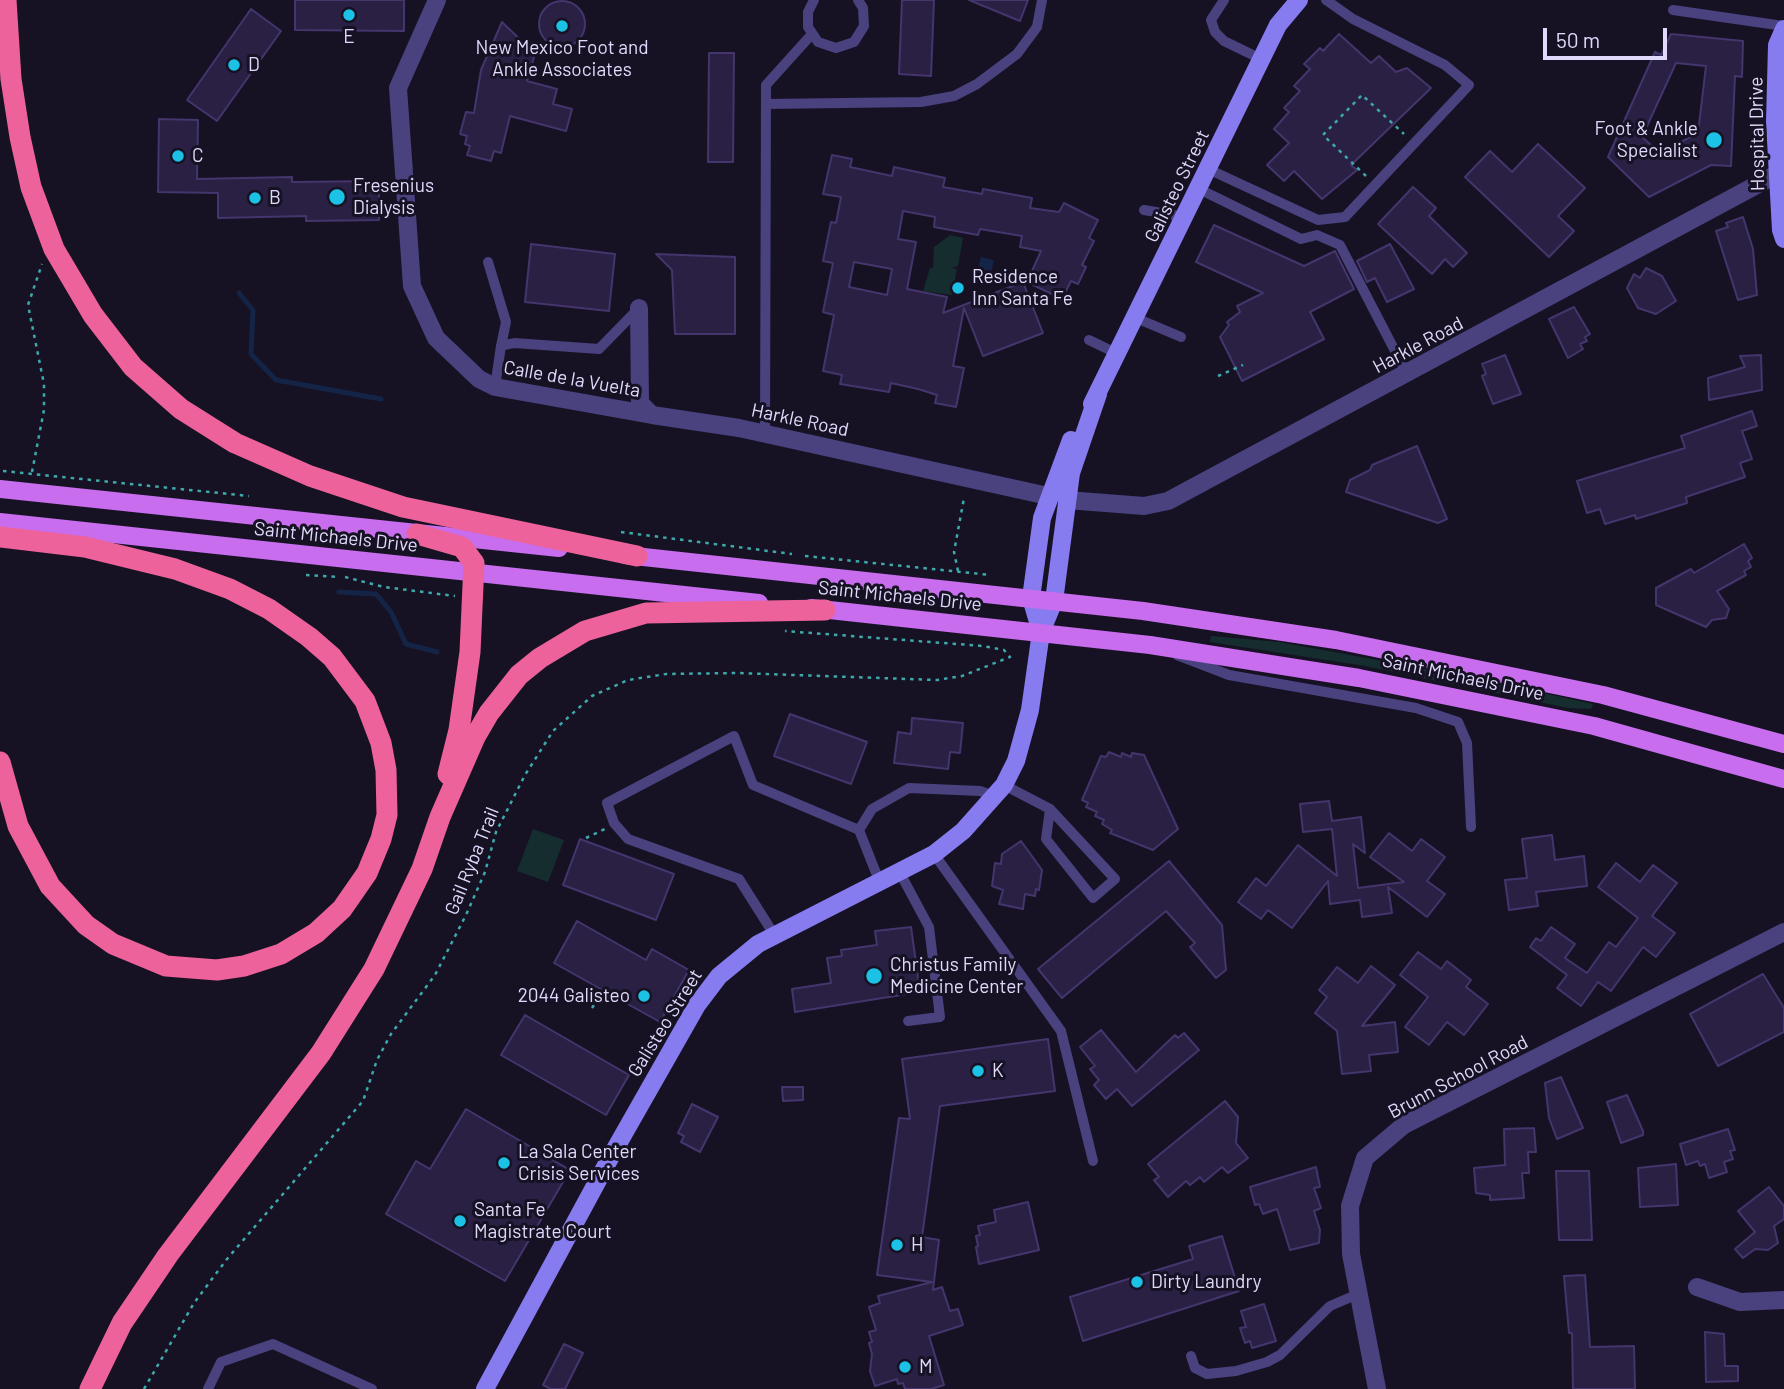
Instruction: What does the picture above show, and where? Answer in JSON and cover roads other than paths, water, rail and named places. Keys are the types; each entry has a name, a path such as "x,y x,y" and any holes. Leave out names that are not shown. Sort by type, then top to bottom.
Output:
{"highway":[{"path":"0,59 5,0"},
{"path":"5,0 11,79 20,137 31,187 54,250 93,315 133,366 181,409 247,448 310,476 403,507 637,556"},
{"path":"417,534 462,547 474,563 475,573 463,702 440,817"},
{"path":"0,537 85,547 175,569 240,594 269,609 309,637 332,657 365,701 381,743 386,770 387,815 382,839 367,873 342,909 316,933 282,954 244,966 217,970 166,966 113,944 86,925 50,886 18,826 0,762"},
{"path":"90,1389 122,1323 169,1255 321,1053 361,990 399,923 440,817 475,737 489,713 519,676 563,643 617,619 646,613 825,610"}],"main road":[{"name":"Saint Michaels Drive","path":"0,489 1031,598 1216,621 1455,663 1641,705 1784,744"},
{"name":"Saint Michaels Drive","path":"0,522 1150,645 1462,697 1594,726 1784,779"}],"street":[{"name":"Calle de la Vuelta","path":"437,0 398,88 412,286 436,338 479,379 495,387 652,415"},
{"name":"Galisteo Street","path":"1041,632 1031,598 1048,496 1076,429 1098,394 1136,318 1278,25 1299,0"},
{"name":"Hospital Drive","path":"1784,28 1777,45 1784,239"},
{"name":"Harkle Road","path":"1067,500 1144,506 1168,501 1782,173"},
{"path":"639,308 640,403 652,415"},
{"name":"Galisteo Street","path":"485,1389 610,1158 697,1005 719,976 737,958 775,936 934,854 963,831 1000,791 1016,761 1030,710 1041,632 1054,601 1071,473 1098,394"},
{"name":"Harkle Road","path":"652,415 765,434 1048,496"},
{"name":"Brunn School Road","path":"1377,1389 1351,1254 1350,1206 1365,1158 1404,1125 1784,932"},
{"path":"1697,1287 1740,1302 1784,1300"}],"lane":[{"path":"814,0 807,20 812,34 826,46 845,46 854,42 864,26 863,8 858,0"},
{"path":"766,104 921,102 954,96 977,84 1017,54 1037,27 1042,0"},
{"path":"1224,0 1211,20 1215,32 1224,41 1261,59"},
{"path":"1208,169 1318,220 1345,217 1469,85 1445,65 1353,19 1326,0"},
{"path":"1673,10 1784,28"},
{"path":"765,434 766,85 812,34"},
{"path":"1199,189 1301,239 1317,235 1340,244 1407,374"},
{"path":"1144,210 1185,217"},
{"path":"488,262 506,323 495,387"},
{"path":"501,346 514,343 599,349 639,308"},
{"path":"1136,318 1181,337"},
{"path":"1089,340 1118,354"},
{"path":"1150,645 1229,676 1416,708 1458,722 1466,743 1471,827"},
{"path":"775,936 739,879 628,839 614,823 607,803 734,736 753,785 859,830 880,883"},
{"path":"859,830 872,809 909,788 1000,791 1050,809 1115,879 1093,898 1046,839 1050,809"},
{"path":"934,854 1061,1031 1093,1161"},
{"path":"900,873 929,927 940,1017 908,1021"},
{"path":"1191,1356 1195,1368 1208,1374 1237,1371 1267,1362 1280,1356 1329,1306 1359,1294"},
{"path":"208,1389 221,1362 272,1344 372,1389"}],"water":[{"path":"981,257 994,260 989,281 981,285 975,281"}],"waterway":[{"path":"239,293 253,310 251,354 276,380 381,399"},
{"path":"339,592 376,594 391,612 406,644 437,652"}],"place":[{"name":"E","path":"349,15"},
{"name":"New Mexico Foot and Ankle Associates","path":"562,26"},
{"name":"D","path":"234,65"},
{"name":"Foot & Ankle Specialist","path":"1714,140"},
{"name":"C","path":"178,156"},
{"name":"Fresenius Dialysis","path":"337,197"},
{"name":"B","path":"255,198"},
{"name":"Residence Inn Santa Fe","path":"958,288"},
{"name":"Christus Family Medicine Center","path":"874,976"},
{"name":"2044 Galisteo","path":"644,996"},
{"name":"K","path":"978,1071"},
{"name":"La Sala Center Crisis Services","path":"504,1163"},
{"name":"Santa Fe Magistrate Court","path":"460,1221"},
{"name":"H","path":"897,1245"},
{"name":"Dirty Laundry","path":"1137,1282"},
{"name":"M","path":"905,1367"}]}
